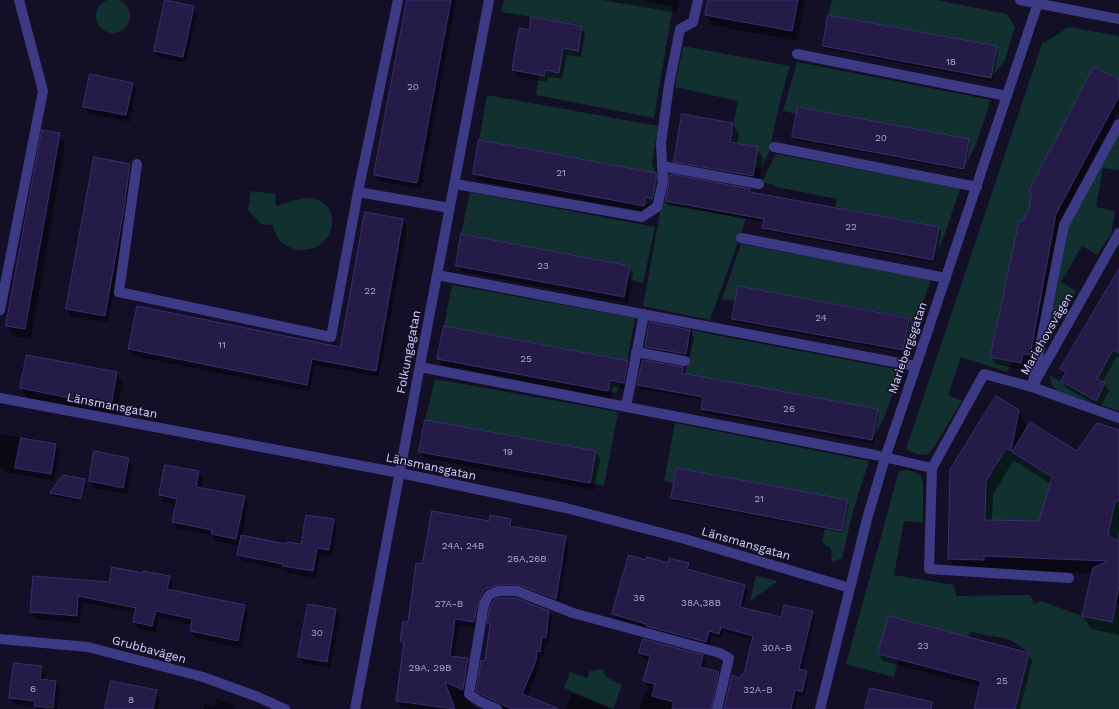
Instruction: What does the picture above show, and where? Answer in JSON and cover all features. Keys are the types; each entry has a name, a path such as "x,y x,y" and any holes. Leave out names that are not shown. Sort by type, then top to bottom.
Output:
{"street":[{"path":"0,310 42,91 19,0"},
{"path":"137,164 119,292 331,337 358,192 398,0"},
{"name":"Folkungagatan","path":"356,709 489,0"},
{"path":"455,184 642,217 657,207 663,182 661,143 669,85 680,29 693,22 698,0"},
{"path":"1020,0 1039,2 1119,19"},
{"name":"Mariebergsgatan","path":"820,709 867,519 885,458 1039,2"},
{"path":"797,54 1007,96"},
{"path":"1069,578 929,569 932,468 984,374 1032,387 1064,225 1119,124"},
{"path":"774,147 976,187"},
{"path":"662,166 759,184"},
{"path":"358,192 450,208"},
{"name":"Mariehovsvägen","path":"1119,233 1032,387 1119,418"},
{"path":"742,238 946,278"},
{"path":"437,275 915,366"},
{"path":"626,407 644,314"},
{"path":"636,352 684,361"},
{"path":"420,367 932,468"},
{"name":"Länsmansgatan","path":"0,398 400,473 566,508 626,523 850,588"},
{"path":"497,709 479,701 469,694 484,604 489,596 498,591 507,590 517,591 573,612 720,653 729,658 717,709"},
{"name":"Grubbavägen","path":"0,639 88,647 203,677 258,697 285,709"}],"green space":[{"path":"113,-1 125,4 130,16 125,28 113,33 101,28 96,16 101,4"},
{"path":"504,0 643,0 673,6 654,118 536,95 539,75 545,70 559,72 563,48 578,51 583,25 501,12"},
{"path":"832,0 936,0 1007,14 1015,27 1005,60 991,78 997,46 828,15"},
{"path":"1069,27 1119,36 1119,79 1094,67 1062,127 1071,132 1057,137 1029,190 1037,195 1027,223 1019,221 1007,280 1015,294 1003,292 991,357 1012,361 1007,372 961,357 948,395 962,401 934,447 927,455 917,454 906,449 1042,44"},
{"path":"683,46 790,66 780,101 769,152 761,168 754,167 758,147 730,142 738,101 675,87"},
{"path":"797,62 991,100 976,144 964,169 969,139 798,107 797,114 783,111"},
{"path":"487,95 658,126 652,164 660,181 652,203 644,206 650,172 479,140"},
{"path":"1119,128 1119,170 1103,168 1096,207 1115,211 1111,234 1097,255 1082,246 1061,282 1076,291 1046,345 1069,224"},
{"path":"776,154 960,189 944,236 933,260 939,227 835,207 837,199 777,187 772,184 762,182"},
{"path":"251,191 276,194 275,204 278,206 294,200 306,198 322,202 328,208 331,215 331,230 328,237 316,247 309,249 298,250 285,245 277,237 273,225 261,224 248,210"},
{"path":"470,192 655,227 643,283 627,279 630,266 461,234"},
{"path":"662,202 746,219 710,320 643,306"},
{"path":"741,244 931,279 907,347 903,350 909,317 738,286 735,301 722,299"},
{"path":"452,285 635,318 624,379 616,393 608,391 614,358 444,326"},
{"path":"693,330 901,370 884,418 872,440 877,409 707,378 683,388"},
{"path":"1113,350 1119,353 1119,411 1057,391 1051,383 1049,375 1091,398 1096,389 1101,392 1105,384 1097,379"},
{"path":"435,379 618,412 604,486 590,483 596,451 425,420"},
{"path":"675,423 869,461 853,511 842,558 832,562 831,549 822,542 825,527 842,530 847,500 677,468 674,483 664,481"},
{"path":"1006,448 1071,488 1062,522 985,520 986,480"},
{"path":"908,470 920,475 923,483 923,523 904,521 894,575 954,585 956,596 1030,595 1034,604 1041,601 1082,616 1111,622 1116,603 1119,605 1119,709 1015,709 1029,653 1011,640 971,632 967,637 889,616 878,654 898,660 894,677 846,664 899,471"},
{"path":"1115,501 1119,501 1119,542 1108,535"},
{"path":"756,576 778,581 750,601"},
{"path":"603,669 606,677 622,685 613,709 564,688 570,672 587,678 590,671"}],"building":[{"path":"165,0 194,6 183,57 154,51"},
{"path":"407,0 451,0 417,183 374,175"},
{"path":"708,0 798,0 792,31 705,15"},
{"path":"828,15 997,46 991,78 823,46"},
{"path":"531,17 582,26 578,51 563,48 559,73 545,70 544,76 512,70 519,28 529,30"},
{"path":"1094,67 1119,79 1119,96 1056,214 1030,355 1023,354 1021,363 990,357 1019,221 1022,222 1029,209 1032,192 1029,191"},
{"path":"90,74 133,83 126,115 83,107"},
{"path":"798,107 969,139 964,169 792,137"},
{"path":"682,114 733,123 730,142 758,147 753,176 674,162"},
{"path":"42,130 60,133 25,329 6,326"},
{"path":"479,140 656,173 656,181 652,199 645,197 644,206 473,174"},
{"path":"94,157 130,164 124,209 105,316 66,309"},
{"path":"672,174 750,189 750,192 939,227 933,260 762,228 764,219 665,201 669,183 669,175 671,176"},
{"path":"365,212 403,219 376,371 312,359 307,385 128,349 137,306 340,347"},
{"path":"461,234 630,266 624,297 456,266"},
{"path":"1119,269 1119,353 1113,350 1097,379 1105,383 1096,401 1061,381 1066,372 1060,369"},
{"path":"738,286 909,318 903,350 732,319"},
{"path":"650,322 690,330 686,354 645,347"},
{"path":"444,326 628,361 624,383 610,380 608,391 437,359"},
{"path":"27,355 117,372 111,406 20,388"},
{"path":"643,360 683,367 682,373 878,409 872,440 701,409 703,397 637,385"},
{"path":"996,396 1019,410 1011,451 1006,448 986,481 985,520 1039,521 1052,477 1012,452 1030,422 1077,451 1097,423 1119,430 1119,501 1115,501 1108,535 1119,542 1119,586 1112,622 1082,616 1093,568 1108,561 984,556 984,560 948,559 950,470"},
{"path":"425,420 596,451 590,483 419,452"},
{"path":"21,438 56,444 51,474 15,468"},
{"path":"94,451 129,458 123,488 89,481"},
{"path":"165,465 199,471 196,487 245,496 236,539 211,534 212,530 172,522 177,499 159,495"},
{"path":"677,468 848,500 842,531 671,498"},
{"path":"63,475 85,479 81,499 50,493"},
{"path":"432,511 489,521 490,515 511,519 510,526 566,536 556,599 519,585 498,585 486,589 483,592 478,603 474,622 455,619 450,656 468,658 463,690 445,682 455,709 396,701 404,642 400,641 403,621 408,622 416,563 422,564"},
{"path":"306,515 334,519 329,550 317,548 313,571 282,566 283,564 237,555 241,535 286,544 286,542 301,544"},
{"path":"629,555 646,560 647,557 668,563 669,558 689,563 687,569 745,585 740,607 781,617 784,605 813,611 799,669 807,671 802,692 795,690 791,709 724,709 732,675 741,678 742,674 744,674 753,636 721,627 719,634 709,631 706,642 646,626 646,624 612,614"},
{"path":"112,567 170,576 167,589 245,605 238,641 190,631 192,619 156,611 152,626 133,622 136,608 78,596 77,616 30,612 33,576 109,582"},
{"path":"499,598 516,598 549,611 546,638 542,637 540,652 537,651 536,661 522,694 557,709 512,709 476,691 481,660 485,661 490,624 487,623 490,606 494,600"},
{"path":"308,604 336,609 327,662 298,657"},
{"path":"889,616 1029,653 1015,709 974,709 981,681 878,654"},
{"path":"643,639 703,655 700,667 719,672 711,709 672,709 674,702 652,696 655,684 643,681 650,656 639,653"},
{"path":"14,663 42,666 40,679 56,681 53,708 34,706 35,701 9,698"},
{"path":"111,681 157,690 153,709 105,709"},
{"path":"870,688 932,702 931,709 865,709"}]}
